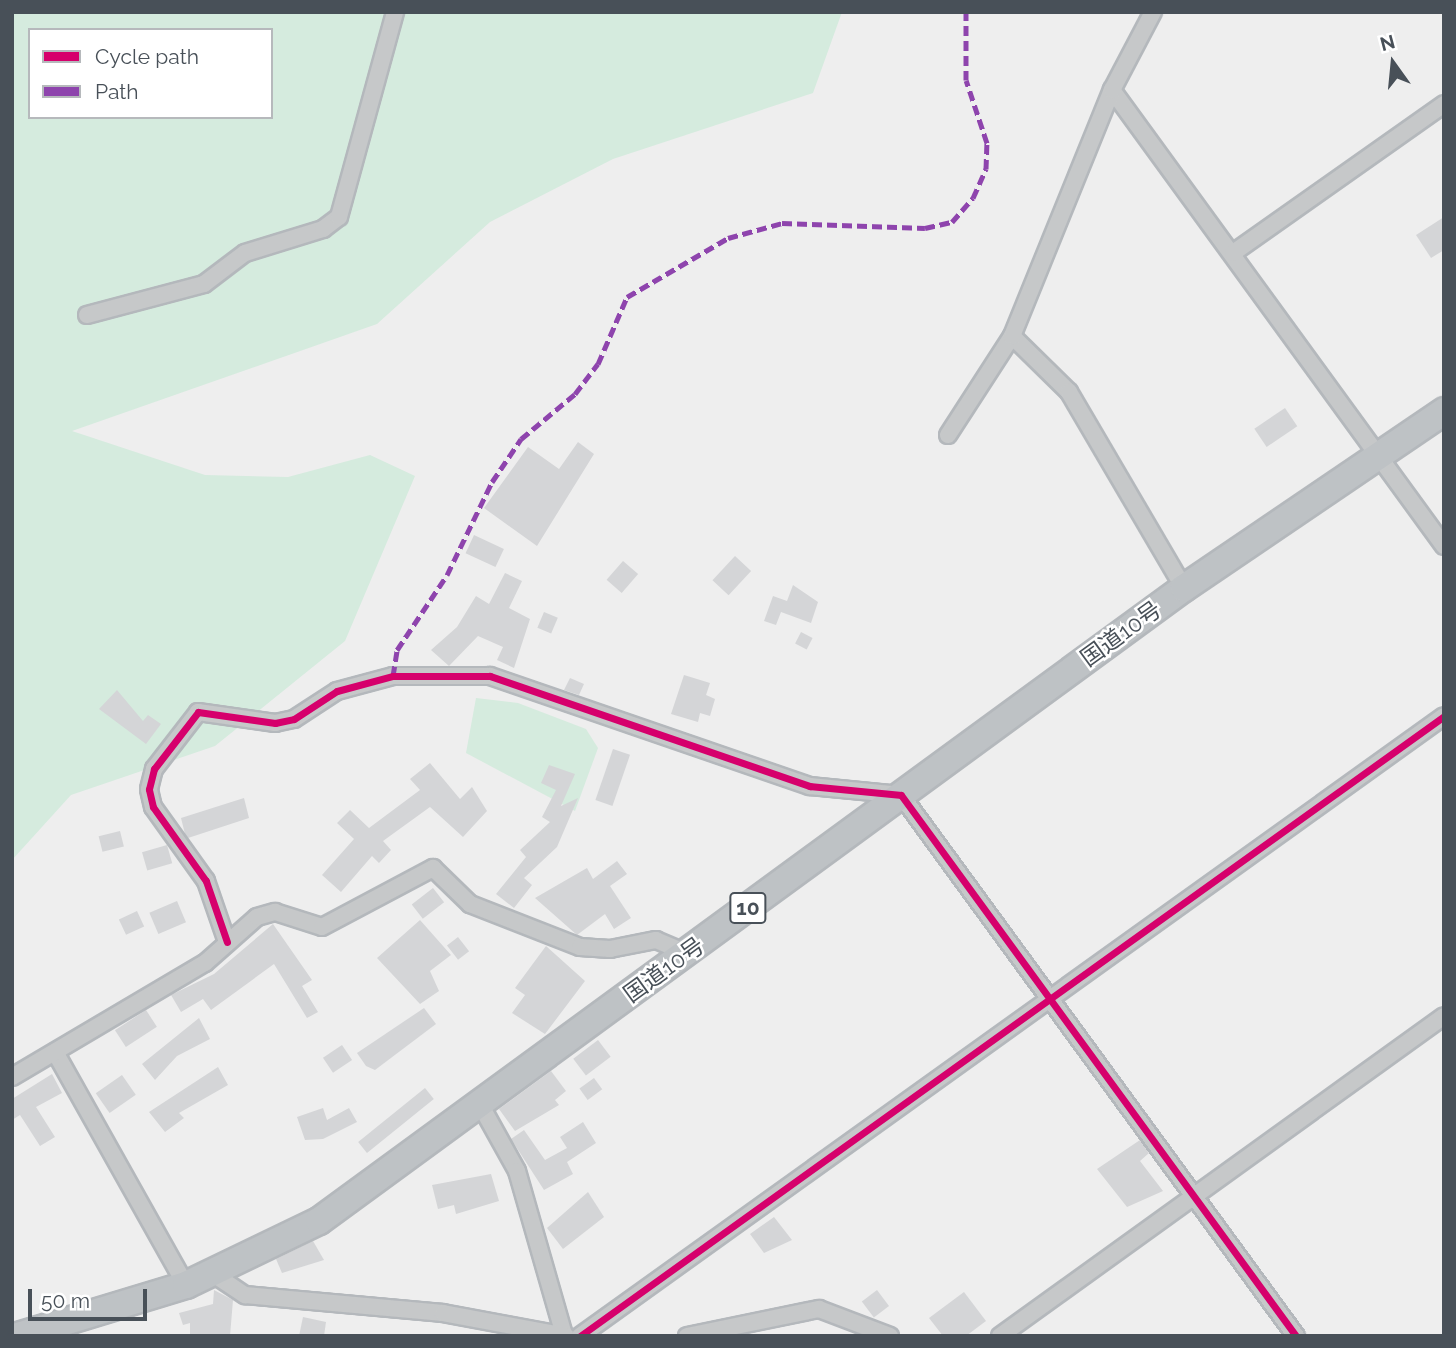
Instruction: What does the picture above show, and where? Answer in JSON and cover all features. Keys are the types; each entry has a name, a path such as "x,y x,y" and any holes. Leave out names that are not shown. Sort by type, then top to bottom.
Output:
{"highway":[{"name":"国道10号","path":"27,1334 186,1284 319,1221 481,1106 1184,588 1378,453 1444,411"}],"street":[{"path":"88,315 204,284 245,253 323,229 339,217 395,12"},
{"path":"948,435 1012,336 1112,90 1153,12"},
{"path":"1112,90 1444,546"},
{"path":"1233,253 1444,104"},
{"path":"1012,336 1069,392 1184,588"},
{"path":"227,942 206,881 153,807 149,789 155,769 198,712 275,723 294,719 337,691 393,676 491,676 810,786 901,795 1052,997 1296,1336"},
{"path":"212,1273 245,1295 443,1313 570,1335 1052,997 1444,716"},
{"path":"12,1077 205,963 257,917 275,912 321,927 334,924 433,868 470,904 580,947 610,949 656,940 687,953"},
{"path":"1000,1336 1444,1016"},
{"path":"55,1052 186,1284"},
{"path":"481,1106 517,1171 570,1335"},
{"path":"687,1336 819,1309 890,1336"}],"green space":[{"path":"12,12 842,12 813,93 613,159 490,222 377,324 72,431 205,475 288,477 370,455 415,476 345,641 215,746 71,795 12,860"},
{"path":"476,698 518,703 586,729 598,748 575,811 466,753"}],"building":[{"path":"1444,217 1444,250 1431,258 1416,235"},
{"path":"1285,408 1297,426 1267,447 1254,429"},
{"path":"578,442 594,454 537,546 484,508 528,447 559,469"},
{"path":"474,535 504,549 495,567 466,553"},
{"path":"735,556 751,571 729,595 712,580"},
{"path":"623,561 638,574 622,593 607,580"},
{"path":"505,573 522,581 509,608 530,619 514,668 497,660 503,647 478,636 449,666 431,650 457,627 476,596 489,604"},
{"path":"793,585 818,602 811,623 781,612 776,625 764,621 773,596 787,601"},
{"path":"544,612 558,618 551,634 537,628"},
{"path":"801,632 813,638 807,649 795,644"},
{"path":"684,675 710,683 706,695 715,699 710,716 700,713 698,722 671,714"},
{"path":"570,678 584,684 579,695 564,690"},
{"path":"117,690 143,721 148,715 161,724 146,744 99,709"},
{"path":"613,749 630,755 612,806 595,800"},
{"path":"430,763 460,799 472,787 487,811 463,837 430,807 383,841 391,850 379,863 372,856 341,892 322,875 354,839 337,823 350,810 369,828 420,790 410,779"},
{"path":"549,765 575,774 561,806 578,798 557,847 524,878 532,885 514,908 496,894 526,857 520,850 550,822 542,817 556,790 541,783"},
{"path":"244,798 249,818 188,838 185,834 181,818"},
{"path":"120,831 124,847 103,852 99,836"},
{"path":"167,845 172,863 147,870 142,852"},
{"path":"617,861 627,874 610,886 631,918 614,929 605,914 577,935 535,898 587,868 593,879"},
{"path":"433,888 444,902 423,919 412,905"},
{"path":"177,901 186,922 158,934 149,913"},
{"path":"137,911 144,926 126,935 119,919"},
{"path":"420,920 451,955 430,971 439,991 420,1004 377,958"},
{"path":"273,924 312,980 302,986 318,1012 307,1018 274,964 211,1010 203,999 181,1012 171,995 214,974"},
{"path":"458,937 469,951 458,960 447,946"},
{"path":"546,946 585,981 545,1034 512,1013 525,995 515,988"},
{"path":"424,1008 436,1024 375,1070 366,1066 357,1053"},
{"path":"146,1010 157,1027 126,1047 115,1030"},
{"path":"199,1018 210,1039 177,1056 155,1080 142,1064"},
{"path":"598,1040 611,1057 586,1075 573,1059"},
{"path":"342,1045 352,1060 333,1073 323,1058"},
{"path":"218,1067 228,1085 179,1113 184,1118 165,1132 149,1112"},
{"path":"551,1071 566,1091 555,1100 559,1105 515,1131 499,1109"},
{"path":"52,1074 62,1093 36,1107 55,1137 40,1146 20,1115 12,1120 12,1099"},
{"path":"122,1075 136,1095 110,1113 96,1093"},
{"path":"594,1078 602,1089 588,1100 579,1089"},
{"path":"425,1088 434,1099 367,1153 358,1142"},
{"path":"323,1108 327,1120 349,1108 357,1122 323,1139 305,1140 297,1117"},
{"path":"583,1122 596,1143 567,1162 573,1174 544,1190 511,1139 524,1130 545,1160 567,1148 560,1137"},
{"path":"1140,1140 1149,1153 1140,1161 1163,1191 1127,1207 1097,1169"},
{"path":"491,1174 499,1201 456,1214 454,1205 438,1209 432,1185"},
{"path":"588,1192 604,1217 563,1249 547,1228"},
{"path":"774,1217 792,1240 764,1253 750,1234"},
{"path":"313,1241 324,1260 282,1273 276,1259"},
{"path":"214,1290 233,1300 230,1336 190,1336 190,1323 183,1325 179,1313 213,1304"},
{"path":"877,1290 889,1306 874,1317 862,1301"},
{"path":"964,1292 986,1321 966,1336 943,1336 929,1318"},
{"path":"303,1317 326,1322 324,1336 299,1336"}],"marked path":[{"path":"393,676 397,650 447,575 492,482 521,439 575,394 598,364 627,297 728,238 782,223 925,228 952,222 973,198 986,169 987,143 966,80 966,12"}],"cycle path":[{"path":"227,942 206,881 153,807 149,789 154,769 198,712 275,723 294,719 337,691 393,676 490,676 810,786 901,795 1296,1336"},
{"path":"580,1336 1444,716"}]}
